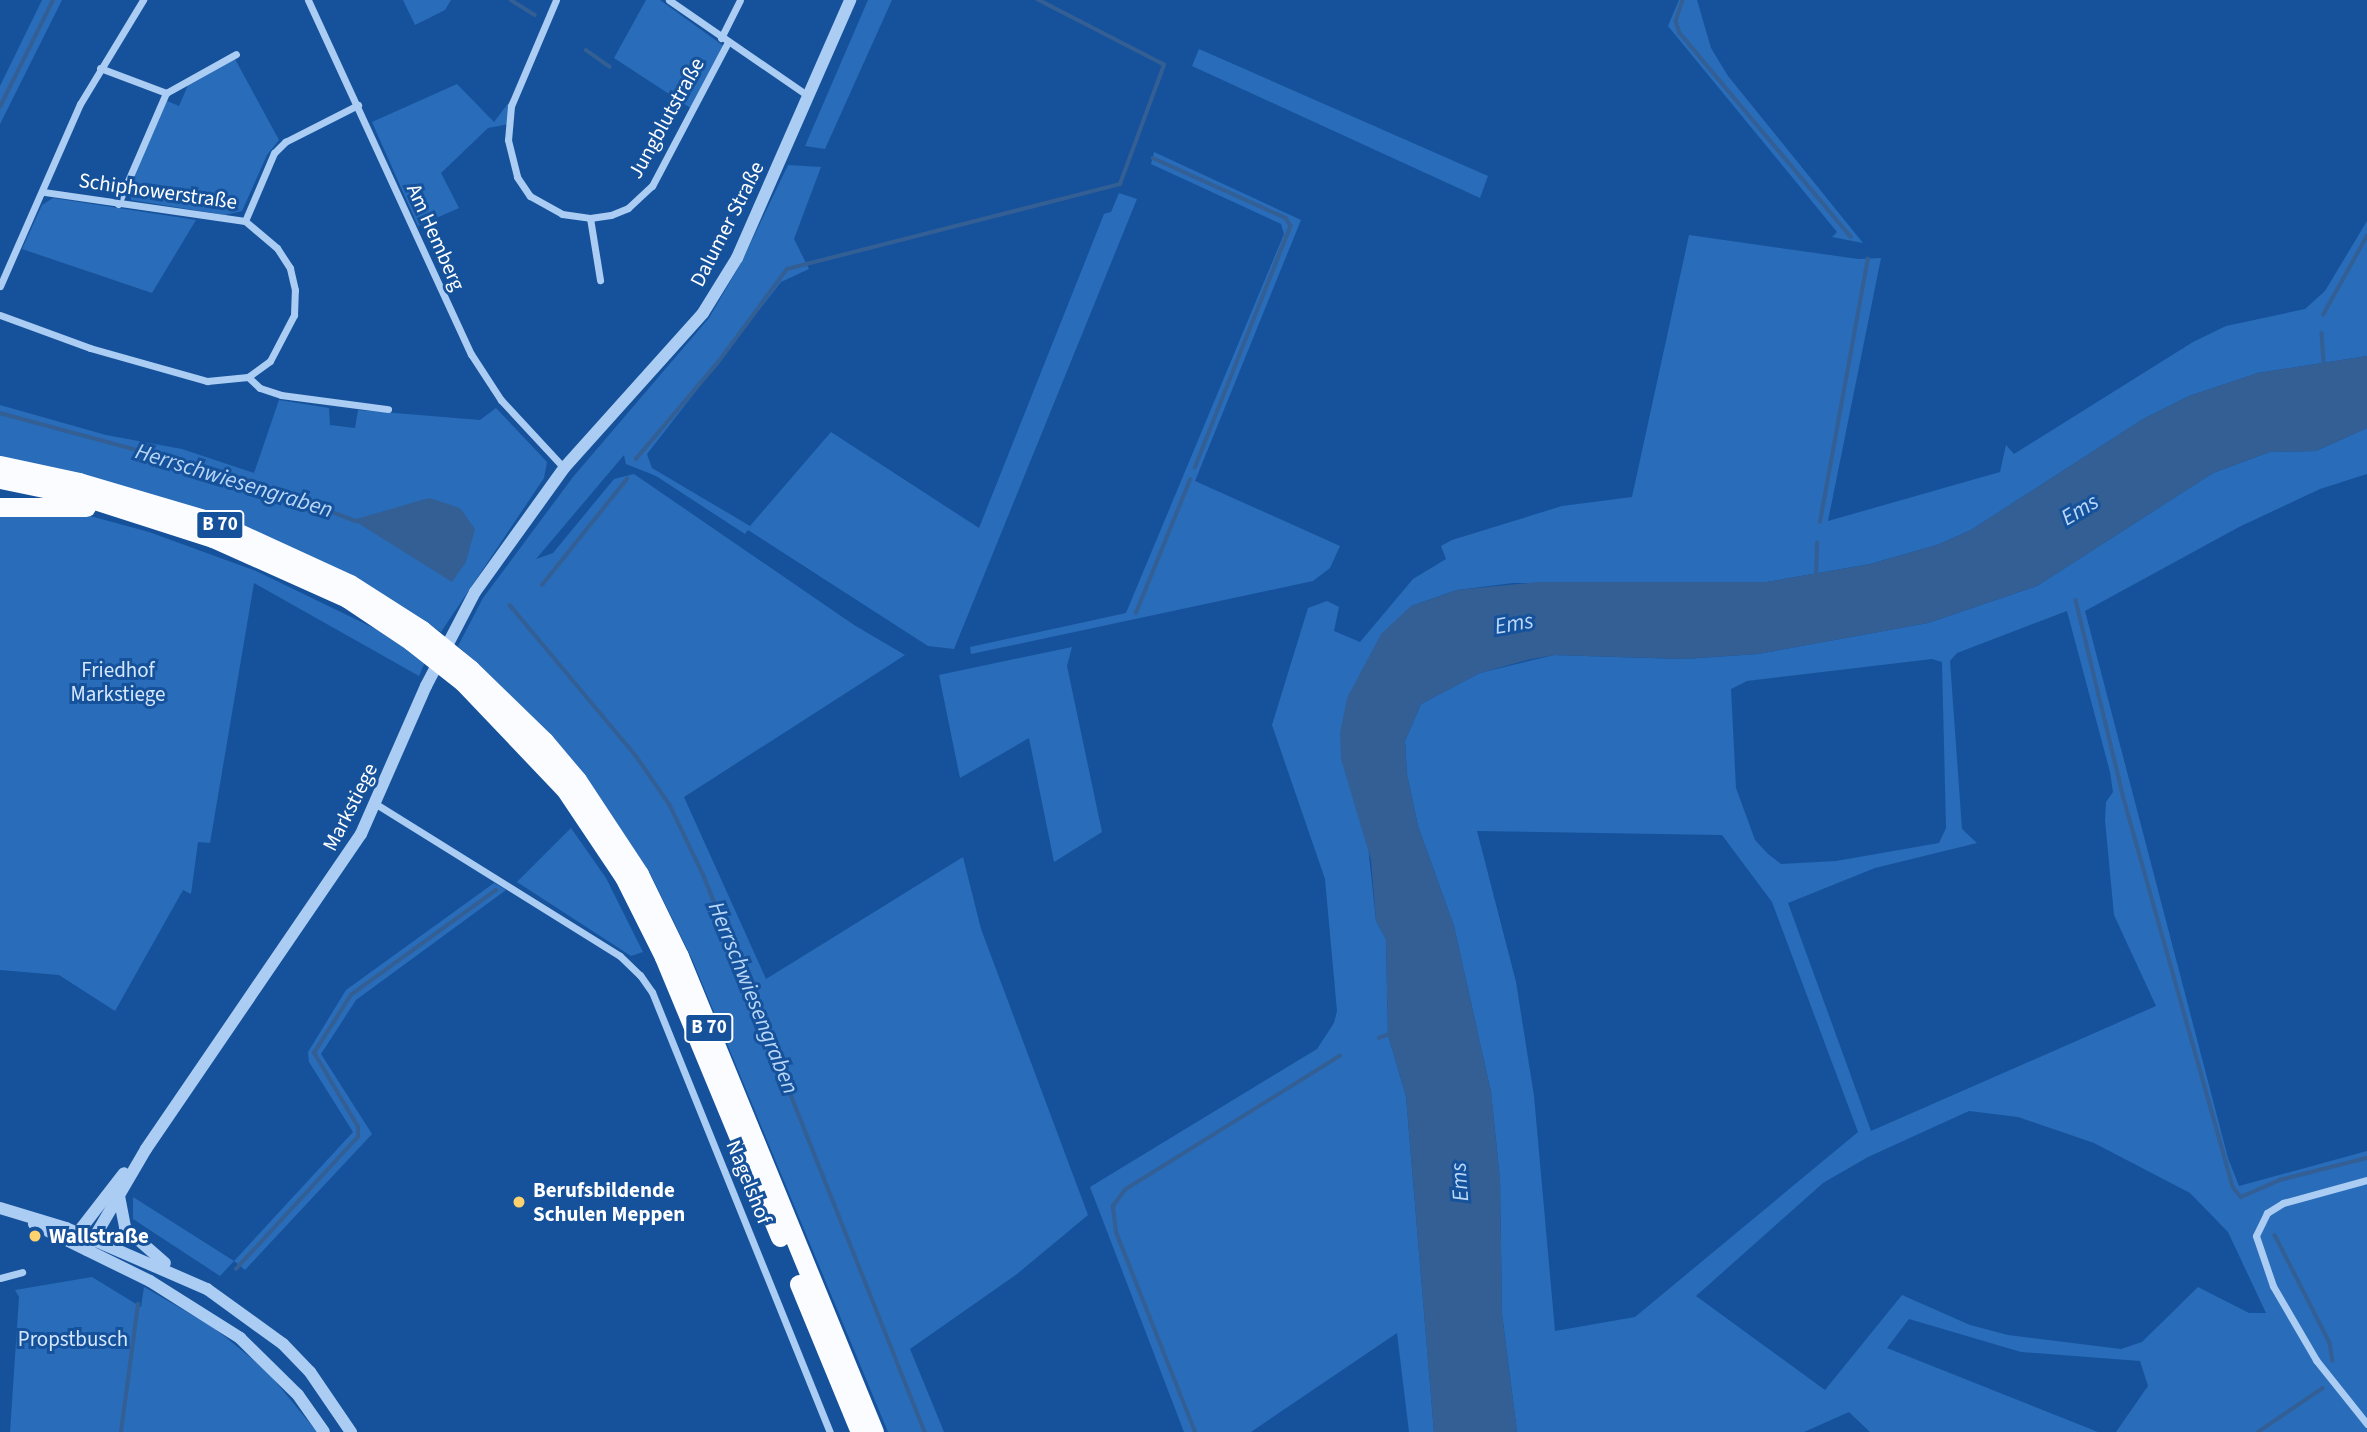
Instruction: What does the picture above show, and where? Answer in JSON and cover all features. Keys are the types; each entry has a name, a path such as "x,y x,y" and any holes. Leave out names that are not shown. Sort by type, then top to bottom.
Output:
{"highway":[{"name":"B 70","path":"0,465 103,488 217,523 350,584 536,732 577,780 639,874 684,969 874,1432"},
{"name":"B 70","path":"0,479 153,516 282,565 417,635"},
{"path":"0,507 74,506 153,516"},
{"name":"B 70","path":"467,676 565,789 624,877 669,969 860,1432"}],"street":[{"path":"0,286 100,68 142,0"},
{"name":"Am Hemberg","path":"308,0 471,355 506,405 564,468"},
{"name":"Jungblutstraße","path":"556,0 512,106 508,140 517,177 530,196 552,211 590,218 628,208 652,186 724,40 740,0"},
{"path":"668,0 808,96"},
{"name":"Dalumer Straße","path":"564,468 703,313 737,258 850,0"},
{"path":"118,204 166,93 236,54"},
{"path":"100,68 166,93"},
{"path":"245,221 274,153 285,142 358,105"},
{"name":"Schiphowerstraße","path":"43,192 245,221 277,248 290,268 295,290 294,315 284,340 270,361 248,377"},
{"path":"590,218 600,280"},
{"path":"0,315 90,348 207,381 248,377 260,388 281,395 388,409"},
{"name":"Markstiege","path":"90,1245 146,1149 339,870 376,804 426,686 470,600 564,468"},
{"name":"Nagelshof","path":"376,804 620,956 652,992 830,1432"},
{"name":"Markstiege","path":"74,1237 146,1149"},
{"path":"2367,1180 2283,1203 2267,1213 2256,1236 2273,1286 2316,1360 2367,1424"},
{"path":"120,1192 121,1219 134,1239 283,1344 310,1372 351,1432"},
{"path":"0,1208 90,1245 240,1338 298,1395 324,1432"},
{"path":"90,1245 208,1289"},
{"path":"0,1278 22,1272"}],"green space":[{"path":"42,0 62,0 0,124 0,86"},
{"path":"403,0 451,0 445,10 415,25"},
{"path":"646,0 660,0 725,47 692,109 614,58"},
{"path":"868,0 892,0 825,149 805,146"},
{"path":"1679,0 1697,0 1711,48 1728,76 1863,243 1832,237 1837,232 1668,26"},
{"path":"1199,49 1488,176 1480,198 1192,66"},
{"path":"235,59 279,140 267,155 242,211 225,215 131,200 129,183 167,101 179,106 189,83"},
{"path":"457,84 494,122 518,90 509,124 488,128 441,173 459,208 418,226 372,122"},
{"path":"1154,152 1301,220 1195,481 1340,546 1330,568 1313,581 971,654 970,647 1126,613 1284,234 1281,224 1151,164"},
{"path":"788,165 821,167 794,239 809,269 781,282 647,454 652,468 750,526 831,432 979,528 1104,214 1111,212 1119,193 1137,199 954,649 928,646 748,530 745,534 656,476 626,464 624,455 536,559 553,553 614,479 634,474 854,625 905,655 684,797 766,979 963,857 981,929 1088,1215 1017,1274 910,1349 944,1432 888,1432 692,959 649,871 555,740 458,646 483,598 573,477 709,318 742,261"},
{"path":"53,198 196,220 152,293 22,249 42,205"},
{"path":"2367,221 2367,356 2258,373 2189,396 2143,419 1971,530 1937,545 1870,564 1767,582 1513,583 1457,590 1411,606 1368,846 1376,921 1386,939 1388,1035 1406,1096 1434,1432 1409,1432 1397,1333 1251,1432 1184,1432 1090,1187 1317,1049 1334,1023 1337,1011 1325,879 1272,725 1308,608 1327,601 1339,607 1334,631 1360,642 1413,579 1446,559 1441,546 1452,540 1562,506 1632,497 1689,235 1858,259 1881,258 1828,521 2000,472 2006,445 2014,454 2193,342 2226,326 2305,309 2325,291"},
{"path":"279,400 329,408 330,425 355,428 358,410 480,420 496,408 547,462 544,478 441,632 364,583 269,537 0,456 0,405 106,435 182,449 254,473"},
{"path":"2367,428 2367,474 2320,489 2239,527 2085,611 2228,1158 2239,1186 2367,1151 2367,1432 2116,1432 2148,1386 2140,1361 2021,1352 1909,1319 1887,1348 2098,1432 1870,1432 1849,1412 1804,1432 1517,1432 1502,1314 1500,1180 1491,1092 1454,926 1418,826 1407,774 1405,741 1421,704 1480,673 1554,655 1683,659 1758,654 1928,623 2037,586 2213,473 2270,452 2316,451","holes":["2067,611 2110,772 2113,792 2106,802 2105,820 2114,915 2156,1006 1871,1131 1788,903 1875,868 1977,843 1962,829 1950,661 1957,653","1932,659 1942,662 1946,828 1939,843 1836,861 1781,864 1768,854 1755,840 1736,788 1731,689 1747,681","1477,831 1722,835 1772,902 1858,1132 1635,1317 1555,1331 1534,1096 1516,982","1969,1111 2018,1117 2094,1143 2190,1193 2228,1232 2266,1313 2249,1313 2198,1287 2142,1342 2121,1349 2008,1335 1970,1325 1902,1295 1825,1390 1696,1296 1823,1183 1868,1157"]},
{"name":"Friedhof Markstiege","path":"79,513 149,532 256,571 380,631 425,662 419,676 254,583 210,843 198,842 191,894 183,890 115,1011 59,975 0,970 0,515"},
{"path":"1072,647 1067,666 1102,832 1054,862 1029,738 960,778 939,675"},
{"path":"571,828 606,878 643,952 631,956 517,882"},
{"path":"494,883 506,890 356,1000 321,1054 372,1134 245,1270 234,1261 353,1132 309,1062 308,1052 346,990"},
{"path":"133,1197 234,1261 220,1276 133,1219"},
{"name":"Propstbusch","path":"92,1277 141,1307 144,1287 213,1327 266,1370 317,1432 10,1432 19,1297 15,1290"}],"water":[{"name":"Ems","path":"2367,356 2367,428 2316,451 2270,452 2213,473 2037,586 1928,623 1758,654 1683,659 1554,655 1527,660 1480,673 1421,704 1405,741 1407,774 1418,826 1454,926 1491,1092 1500,1180 1502,1314 1517,1432 1434,1432 1406,1096 1388,1035 1386,939 1376,921 1371,860 1341,759 1340,733 1347,698 1381,634 1411,606 1457,590 1540,582 1767,582 1870,564 1937,545 1971,530 2143,419 2189,396 2258,373"},
{"path":"429,498 460,508 475,529 466,562 452,582 353,520"}],"waterway":[{"path":"0,107 53,0"},
{"path":"511,0 535,15"},
{"path":"636,459 719,361 787,269 1120,184 1164,65 1038,0"},
{"path":"1683,0 1676,21 1680,33 1851,237"},
{"path":"586,50 610,67"},
{"path":"1153,158 1286,218 1291,226 1195,468"},
{"path":"2323,315 2367,236"},
{"path":"1820,522 1868,259"},
{"path":"2322,333 2324,363"},
{"name":"Herrschwiesengraben","path":"0,413 249,480 356,521"},
{"path":"542,585 627,479"},
{"path":"1136,613 1190,480"},
{"path":"1816,575 1817,543"},
{"path":"2076,600 2123,795 2233,1187 2241,1197 2280,1180 2367,1158"},
{"name":"Herrschwiesengraben","path":"510,605 637,757 670,805 704,876 925,1432"},
{"path":"236,1269 358,1137 358,1127 314,1053 351,995 496,890"},
{"path":"1379,1038 1393,1033"},
{"path":"1195,1432 1116,1232 1113,1206 1126,1189 1340,1056"},
{"path":"2275,1235 2330,1343 2333,1361"},
{"path":"121,1432 138,1304"},
{"path":"2258,1432 2323,1388"}],"place":[{"name":"Berufsbildende Schulen Meppen","path":"519,1202"},
{"name":"Wallstraße","path":"35,1236"}]}
